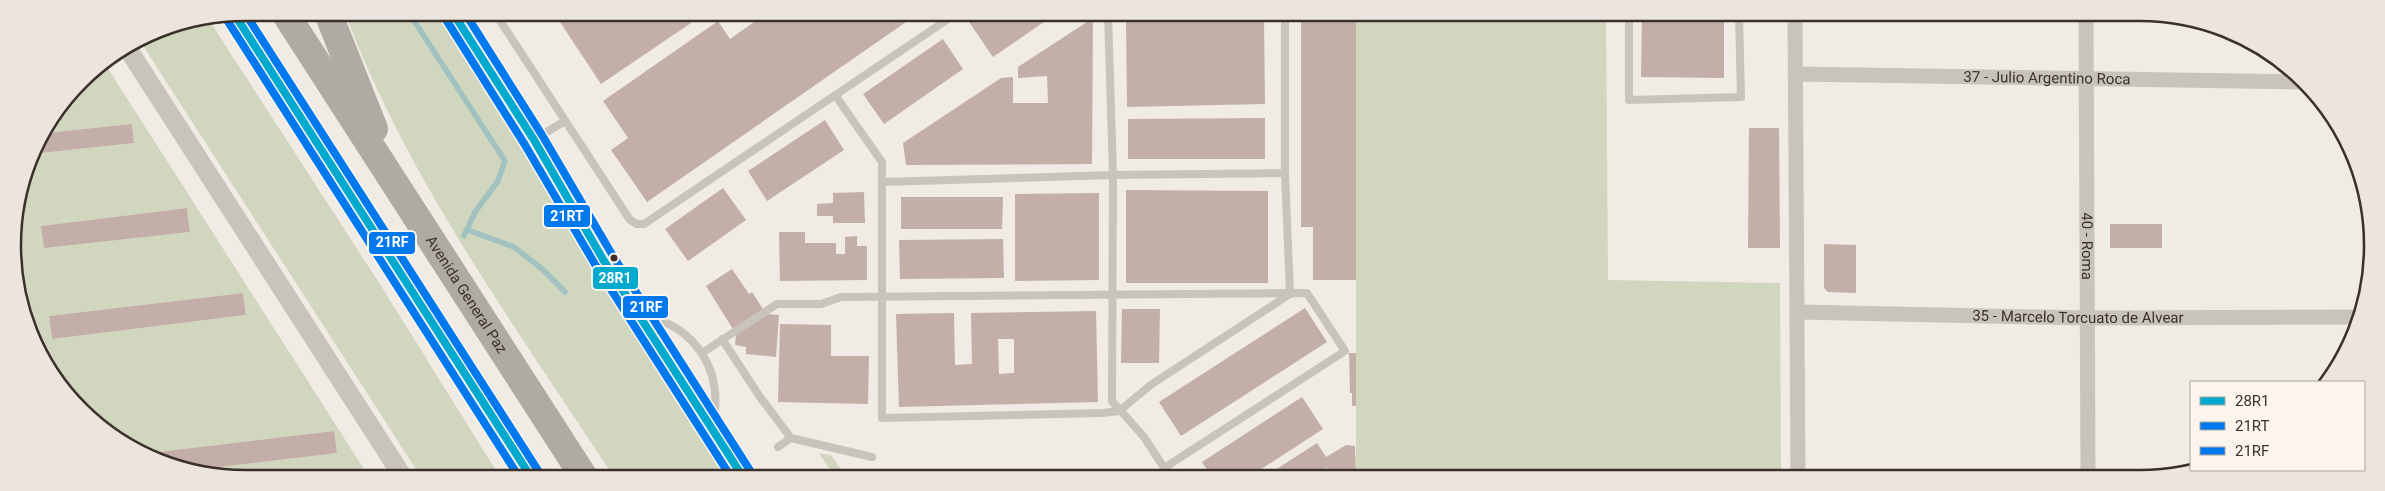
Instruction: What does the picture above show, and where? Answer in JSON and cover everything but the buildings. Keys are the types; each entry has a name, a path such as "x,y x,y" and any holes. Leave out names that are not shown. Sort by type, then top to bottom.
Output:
{"highway":[{"path":"240,21 527,470"},
{"name":"Avenida General Paz","path":"291,21 579,470"},
{"path":"331,21 399,190"}],"street":[{"path":"458,21 534,140 604,261 739,470"},
{"path":"1795,21 1798,470"},
{"name":"40 - Roma","path":"2086,21 2088,80 2088,470"},
{"path":"130,53 399,470"},
{"name":"37 - Julio Argentino Roca","path":"1795,74 2292,82"},
{"name":"35 - Marcelo Torcuato de Alvear","path":"1798,312 2088,318 2352,317"}],"lane":[{"path":"500,21 630,220 637,224 644,224 945,21"},
{"path":"702,352 777,304 821,304 841,297 1113,296 1308,293 1345,350 1164,468 1144,438 1112,401 1111,382 1113,296 1113,175 1108,21"},
{"path":"1284,21 1285,173 1290,294"},
{"path":"1629,21 1629,100 1741,97 1739,21"},
{"path":"835,96 882,162 882,418 1103,413 1119,410 1152,384 1290,294"},
{"path":"534,140 565,121"},
{"path":"882,182 1113,175 1285,173"},
{"path":"638,314 657,318 674,326 702,352 711,370 716,389 716,409 712,428"},
{"path":"722,339 760,397 791,438 872,457"},
{"path":"778,447 791,438"}],"green space":[{"path":"348,21 442,21 731,470 609,470 466,252 400,135 370,75"},
{"path":"1356,21 1606,21 1608,280 1780,283 1781,470 1356,470"},
{"path":"212,24 383,289 496,470 416,470 143,46 173,33"},
{"path":"108,69 365,470 246,470 214,468 336,453 334,431 158,452 133,440 98,414 77,393 59,370 44,345 33,318 23,275 21,246 23,216 33,173 41,153 134,143 132,124 51,132 77,98","holes":["187,208 190,232 44,247 42,226","243,293 246,315 52,339 49,316"]},
{"path":"819,453 831,455 841,470 830,470"}],"waterway":[{"path":"414,21 505,161 498,181 475,212 464,236"},
{"path":"468,230 514,247 541,268 565,292"}],"transit line":[{"name":"28R1","path":"239,21 527,470"},
{"name":"21RF","path":"250,21 538,470"},
{"name":"21RT","path":"447,21 525,145 596,266 727,470"},
{"name":"28R1","path":"458,21 534,140 604,261 738,470"},
{"name":"21RF","path":"470,21 542,135 613,256 750,470"},
{"name":"21RT","path":"228,22 515,470"}]}
